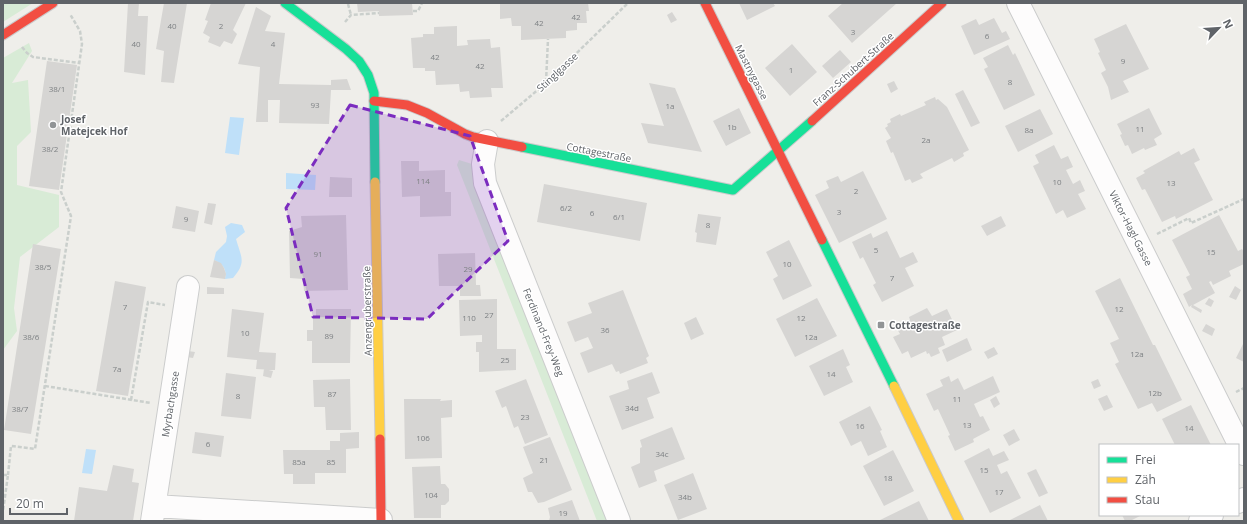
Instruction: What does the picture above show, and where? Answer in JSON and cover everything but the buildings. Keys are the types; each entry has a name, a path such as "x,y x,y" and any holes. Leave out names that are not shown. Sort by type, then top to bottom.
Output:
{"street":[{"path":"3,35 53,3"},
{"path":"285,3 346,49 359,61 372,84 374,101"},
{"name":"Mastnygasse","path":"705,3 779,151"},
{"name":"Franz-Schubert-Straße","path":"779,151 942,3"},
{"name":"Viktor-Hagl-Gasse","path":"1018,3 1244,454"},
{"name":"Cottagestraße","path":"374,101 401,103 411,106 463,134 487,141 733,190 779,151"},
{"name":"Anzengruberstraße","path":"374,101 381,520"},
{"name":"Ferdinand-Frey-Weg","path":"487,141 483,164 485,183 619,521"},
{"path":"779,151 959,521"},
{"name":"Myrbachgasse","path":"153,513 188,287"},
{"path":"153,513 381,520"},
{"path":"1200,521 1210,516"}],"path":[{"path":"413,11 418,11 422,3"},
{"name":"Stinglgasse","path":"487,141 501,122 546,83 628,3"},
{"path":"348,4 351,15"},
{"path":"3,511 11,446 35,449 71,216 61,192 80,63 82,38 80,31 69,11"},
{"path":"343,25 351,15 379,13"},
{"path":"546,83 548,39"},
{"path":"19,41 27,54 33,57 80,63"},
{"path":"1138,243 1189,218 1191,223 1244,199"},
{"path":"131,400 148,302"},
{"path":"45,386 170,407"},
{"path":"3,475 8,475"}],"highlighted area":[{"path":"350,105 470,136 508,241 427,319 313,317 286,208"}],"green space":[{"path":"3,3 33,3 3,22"},
{"path":"29,43 32,51 12,83 28,80 31,132 17,146 17,185 59,195 59,227 20,257 14,308 17,331 3,350 3,58"},
{"path":"459,160 472,164 609,521 597,521 457,165"}],"water":[{"path":"230,117 244,118 239,155 225,153"},
{"path":"286,173 316,175 315,190 286,189"},
{"path":"231,223 242,225 245,232 236,239 242,259 240,268 233,278 225,279 224,267 214,260 216,252 226,242 227,236 225,227"},
{"path":"86,449 96,450 92,474 82,473"}],"traffic: fast":[{"path":"285,3 346,49 359,61 368,75 374,93 375,182"},
{"path":"522,147 733,190 812,121"},
{"path":"822,240 894,386"}],"traffic: slow":[{"path":"375,182 380,439"},
{"path":"894,386 959,521"}],"traffic: jam":[{"path":"3,35 53,3"},
{"path":"705,3 822,240"},
{"path":"812,121 942,3"},
{"path":"374,101 407,105 427,113 473,137 522,147"},
{"path":"380,439 381,521"}],"place":[{"name":"Josef Matejcek Hof","path":"53,125"},
{"name":"Cottagestraße","path":"881,325"}]}
